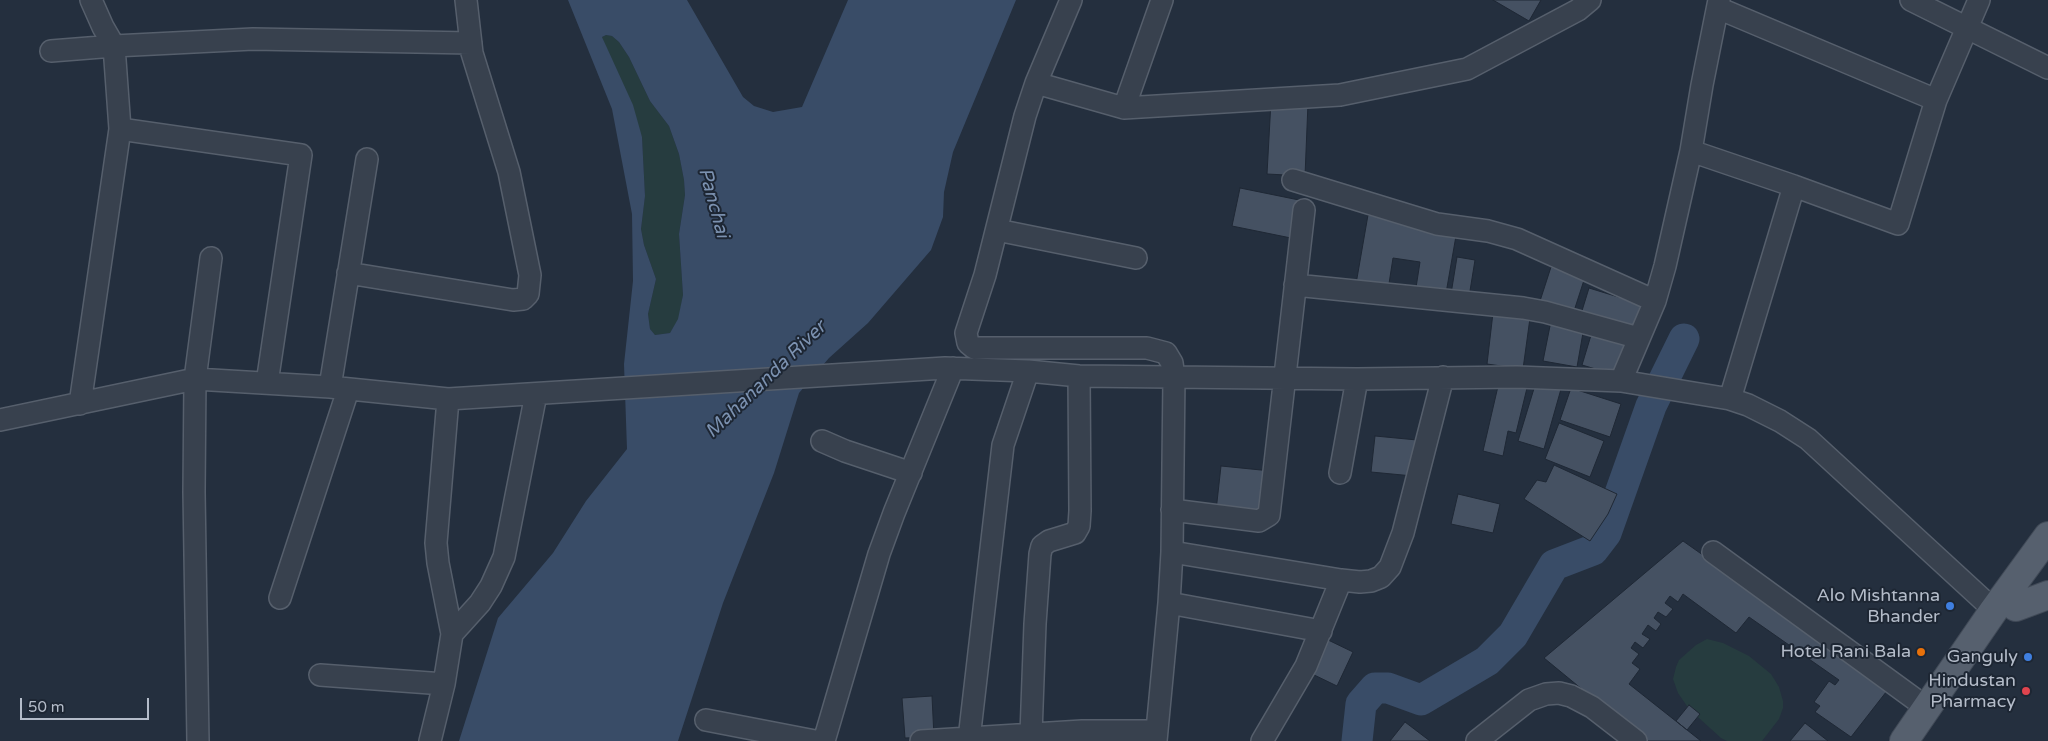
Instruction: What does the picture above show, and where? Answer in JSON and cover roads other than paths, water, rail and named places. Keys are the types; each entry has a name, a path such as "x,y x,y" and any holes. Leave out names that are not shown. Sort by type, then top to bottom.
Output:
{"main road":[{"path":"1923,741 2048,536"},
{"path":"1904,741 1926,708 2005,608 2048,564"},
{"path":"2005,608 2048,595"}],"street":[{"path":"80,404 120,129 114,46 91,0"},
{"path":"348,273 513,300 523,299 528,294 530,275 510,172 472,52 466,0"},
{"path":"920,741 1006,739 1031,734 1157,736 1172,552 1174,377 1170,357 1160,350 1147,348 982,349 974,348 968,343 966,333 997,230 1025,116 1036,83 1071,0"},
{"path":"1124,108 1162,0"},
{"path":"1036,83 1124,108 1340,95 1467,69 1578,10 1590,0"},
{"path":"1911,0 2048,68"},
{"path":"1691,151 1898,224 1936,100 1979,0"},
{"path":"1621,381 1655,301 1691,151 1718,4 1936,100"},
{"path":"51,51 252,39 471,43"},
{"path":"120,129 300,155 267,383"},
{"path":"280,598 339,389 348,273 368,159"},
{"path":"1294,180 1438,224 1488,231 1517,239 1655,301"},
{"path":"1730,399 1794,186"},
{"path":"1172,510 1259,520 1270,515 1304,210"},
{"path":"997,230 1136,258"},
{"path":"198,741 194,492 195,379 211,258"},
{"path":"1295,285 1523,308 1545,312 1639,338"},
{"path":"0,420 195,379 267,383 448,399 946,368 1028,371 1079,376 1357,379 1443,377 1621,381 1730,399 1748,405 1780,421 1808,440 2005,608"},
{"path":"824,741 880,554 911,473 946,368"},
{"path":"969,739 1003,445 1028,371"},
{"path":"1031,734 1034,624 1042,546 1049,541 1075,533 1079,526 1079,376"},
{"path":"1172,552 1341,580 1371,581 1381,577 1390,567 1403,533 1443,377"},
{"path":"1340,473 1357,379"},
{"path":"452,634 480,603 491,586 504,557 536,394"},
{"path":"430,741 444,684 452,634 436,543 448,399"},
{"path":"822,441 845,451 911,473"},
{"path":"1712,552 1926,708"},
{"path":"1262,741 1306,666 1341,580"},
{"path":"1169,603 1321,631"},
{"path":"320,675 444,684"},
{"path":"1477,741 1529,700 1559,692 1592,707 1636,741"},
{"path":"706,720 815,741"}],"water":[{"path":"568,0 687,0 743,97 754,106 773,112 802,107 848,0 1016,0 953,152 944,192 943,217 931,250 868,323 829,358 799,393 774,473 723,603 678,741 459,741 498,618 553,553 586,501 627,449 624,364 633,281 632,214 612,109","holes":["606,35 612,36 619,42 629,57 650,101 669,126 679,154 685,195 679,234 683,295 678,319 670,333 655,335 650,329 648,314 656,279 644,245 641,229 645,196 642,137 633,105 602,37"]}],"waterway":[{"path":"1357,741 1361,704 1375,688 1388,688 1421,700 1487,661 1513,635 1554,565 1593,550 1606,533 1651,406 1684,339"}],"place":[{"name":"Alo Mishtanna Bhander","path":"1950,606"},
{"name":"Hotel Rani Bala","path":"1921,652"},
{"name":"Ganguly","path":"2028,657"},
{"name":"Hindustan Pharmacy","path":"2026,691"}],"water label":[{"name":"Panchai","path":"713,203"},
{"name":"Mahananda River","path":"766,380"}]}
